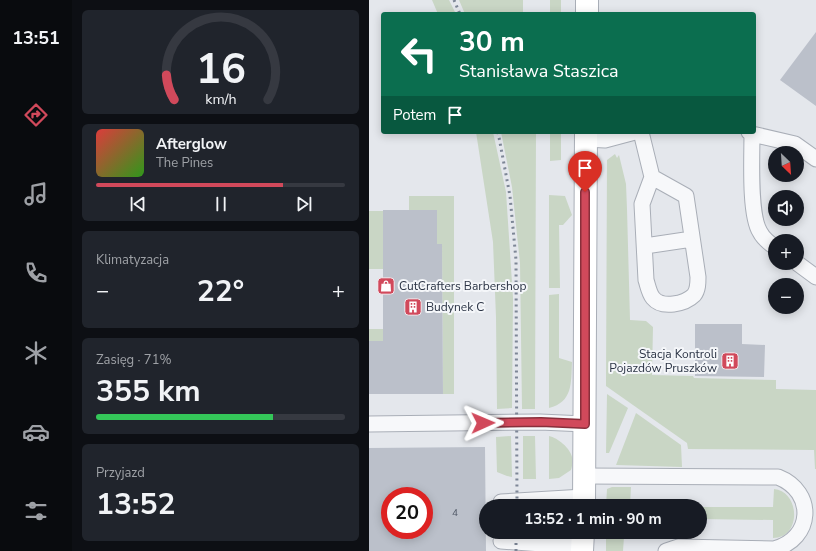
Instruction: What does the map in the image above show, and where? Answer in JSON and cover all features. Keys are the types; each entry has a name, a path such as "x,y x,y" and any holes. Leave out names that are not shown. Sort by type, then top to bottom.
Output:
{"street":[{"path":"587,0 587,12"},
{"path":"584,493 586,136"}],"lane":[{"path":"586,136 605,140 628,134"},
{"path":"641,134 652,177 642,204 646,280 654,299 661,303 673,304 686,300 694,294 697,288 698,277 686,196 652,177"},
{"path":"751,134 755,218 759,232 768,242"},
{"path":"755,134 795,144 816,159"},
{"path":"645,246 693,239"},
{"path":"804,268 816,276"},
{"path":"369,424 541,422 585,424"},
{"path":"529,499 778,477 793,485 800,494 805,505 805,517 798,535 783,547 774,549 678,547 666,551"},
{"path":"501,541 583,543"}],"green space":[{"path":"432,0 449,0 455,12 437,12"},
{"path":"459,0 523,0 523,12 464,12"},
{"path":"550,0 561,0 561,12 550,12"},
{"path":"476,134 493,134 506,192 513,298 512,408 497,409 496,317 493,242"},
{"path":"501,134 536,134 535,409 522,409 520,263 512,187"},
{"path":"550,134 561,134 561,160 550,161"},
{"path":"615,154 617,158 619,155 626,184 630,320 646,321 653,327 652,375 693,376 694,378 776,380 776,389 816,390 816,469 814,450 688,449 687,443 606,386 607,160"},
{"path":"549,195 565,196 572,215 563,225 559,225 560,288 549,288"},
{"path":"409,196 454,196 454,394 443,394 442,244 437,244 437,211 409,210"},
{"path":"369,211 383,211 383,269 369,269"},
{"path":"559,294 559,358 572,362 571,384 567,396 563,401 549,408 549,295"},
{"path":"369,329 383,329 383,341 369,341"},
{"path":"607,394 628,408 609,453 606,453"},
{"path":"636,413 681,445 682,467 616,465"},
{"path":"511,436 512,477 497,472 496,437"},
{"path":"523,436 535,436 536,479 523,479"},
{"path":"549,436 563,444 569,450 572,457 571,470 559,478 549,479"},
{"path":"612,487 631,487 630,499 606,499 607,489"},
{"path":"774,489 783,492 789,498 793,505 794,514 793,523 789,531 782,536 773,538 773,520 707,519 707,507 773,507"},
{"path":"606,539 624,539 623,551 606,551"}],"building":[{"path":"816,32 816,106 780,80"},
{"name":"Budynek C","path":"383,210 437,210 437,244 442,244 443,394 369,394 369,341 383,341"},
{"name":"Stacja Kontroli Pojazdów Pruszków","path":"695,324 742,324 742,344 765,345 764,377 695,376"},
{"path":"485,447 486,499 479,499 479,539 486,539 486,551 369,551 369,448"}],"railway":[{"path":"454,0 459,12"},
{"path":"498,134 510,196 516,260 517,499"},
{"path":"516,539 516,551"}],"place":[{"name":"CutCrafters Barbershop","path":"386,286"},
{"name":"Budynek C","path":"413,307"},
{"name":"Stacja Kontroli Pojazdów Pruszków","path":"730,361"}],"route":[{"path":"483,423 541,422 585,424 585,192"}]}
